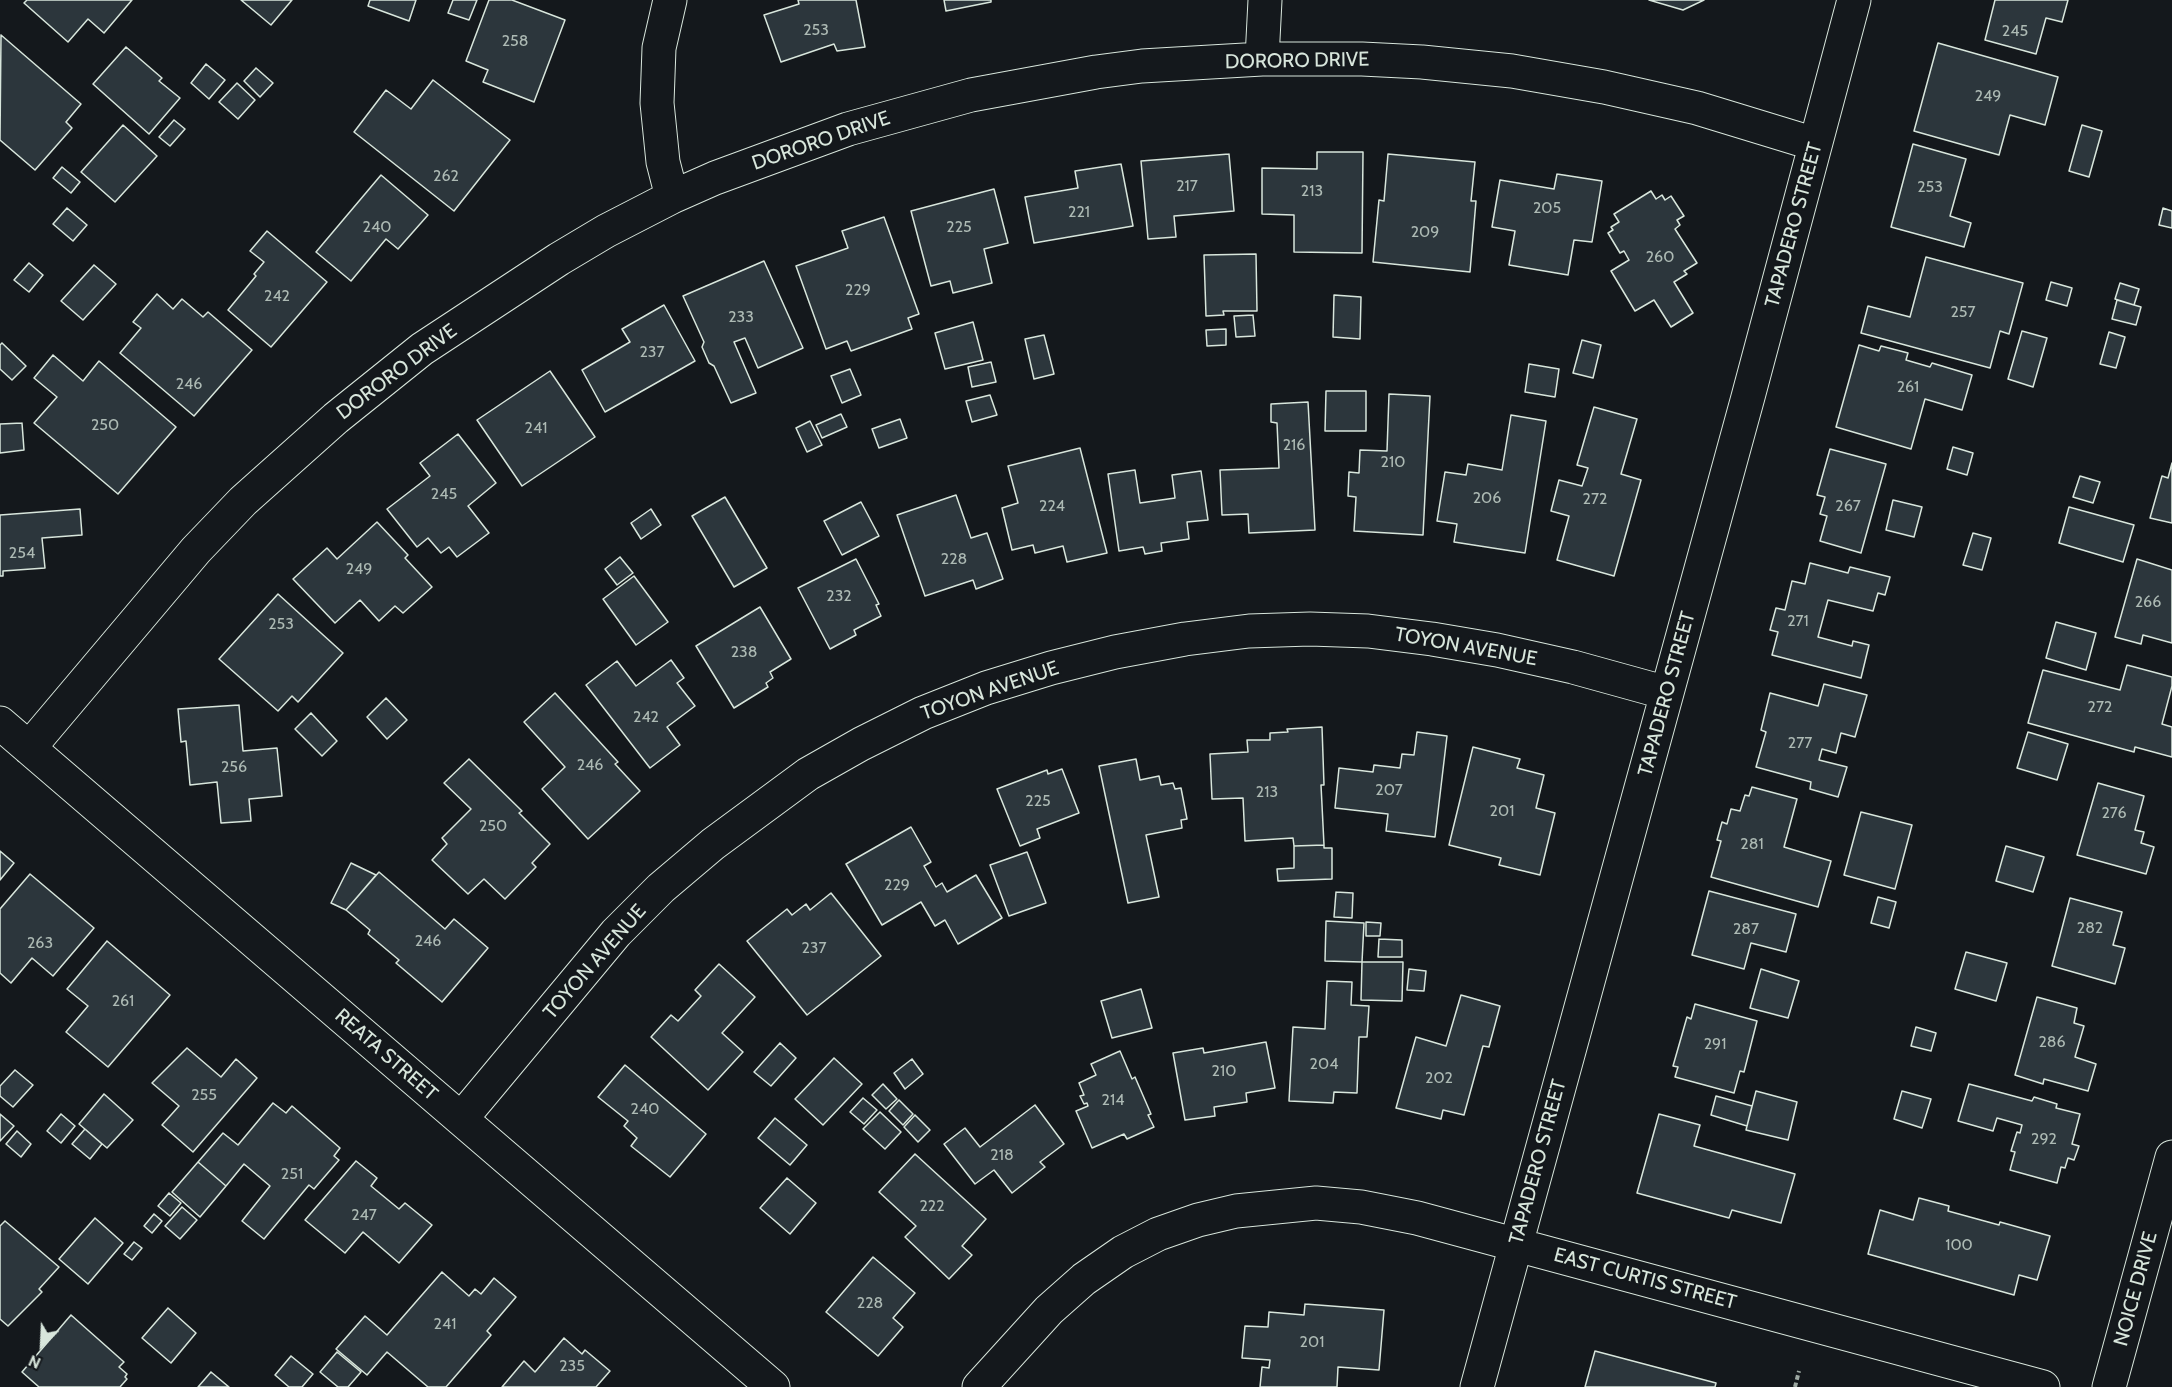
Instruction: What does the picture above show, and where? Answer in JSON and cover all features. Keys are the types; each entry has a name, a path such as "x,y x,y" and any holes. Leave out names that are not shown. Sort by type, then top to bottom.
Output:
{"street":[{"path":"670,0 659,48 657,94 663,162 672,197"},
{"path":"1262,58 1265,0"},
{"name":"TAPADERO STREET","path":"1477,1387 1854,0"},
{"name":"DORORO DRIVE","path":"29,748 196,550 243,501 336,418 422,349 487,305 606,231 672,197 758,161 848,129 971,95 1096,72 1142,66 1262,58 1362,59 1422,62 1522,72 1604,87 1697,108 1815,144"},
{"name":"TOYON AVENUE","path":"461,1119 616,933 661,888 713,844 808,774 923,713 986,688 1115,652 1249,631 1310,629 1368,631 1497,650 1574,667 1667,693"},
{"name":"REATA STREET","path":"0,723 773,1387"},
{"name":"NOICE DRIVE","path":"2109,1387 2172,1157"},
{"name":"EAST CURTIS STREET","path":"979,1387 1049,1310 1084,1279 1123,1252 1158,1234 1198,1220 1277,1205 1316,1203 1360,1207 1417,1218 2043,1387"}],"path":[{"path":"1795,1387 1800,1371"}],"building":[{"path":"27,0 132,0 104,33 88,19 68,42 24,3"},
{"path":"241,0 292,0 271,25"},
{"path":"370,0 416,0 409,21 368,6"},
{"path":"453,0 477,0 469,20 448,13"},
{"path":"489,0 512,0 565,20 534,102 483,82 488,70 466,61"},
{"path":"798,0 856,0 865,47 837,51 834,44 781,62 764,15 799,4"},
{"path":"944,0 991,0 991,2 946,11"},
{"path":"1649,0 1704,0 1683,10"},
{"path":"1995,0 2068,0 2062,22 2046,18 2036,54 1985,40"},
{"path":"1,35 81,104 66,122 72,128 35,170 0,140"},
{"path":"1938,43 2058,77 2045,125 2010,115 1999,155 1914,131"},
{"path":"126,47 162,78 159,81 180,98 149,134 93,84"},
{"path":"206,64 225,80 209,99 191,83"},
{"path":"256,68 273,83 260,97 244,81"},
{"path":"433,80 510,140 454,211 354,132 386,90 411,109"},
{"path":"237,83 255,100 238,119 219,102"},
{"path":"174,120 185,129 170,146 159,137"},
{"path":"123,125 157,156 115,202 81,172"},
{"path":"2082,125 2102,131 2089,177 2069,171"},
{"path":"1913,144 1966,159 1950,216 1971,223 1964,247 1891,227"},
{"path":"1317,152 1363,152 1362,253 1294,252 1294,215 1262,214 1262,168 1317,169"},
{"path":"1229,154 1234,211 1174,216 1176,237 1148,239 1141,161"},
{"path":"1388,154 1475,162 1471,201 1476,201 1470,272 1373,262 1379,200 1384,201"},
{"path":"1121,164 1133,226 1034,243 1025,197 1078,188 1075,171"},
{"path":"62,167 80,182 71,193 53,178"},
{"path":"1557,174 1602,181 1592,242 1574,240 1568,275 1509,265 1515,231 1492,227 1500,180 1554,189"},
{"path":"381,175 428,215 398,249 386,239 351,281 316,252"},
{"path":"994,189 1008,243 984,249 992,283 953,293 950,281 931,286 911,211"},
{"path":"1651,191 1656,199 1662,195 1665,200 1671,196 1684,216 1677,220 1680,225 1675,229 1697,263 1684,271 1687,274 1674,282 1693,313 1671,327 1654,300 1635,311 1611,271 1629,260 1624,251 1620,253 1608,233 1613,230 1611,227 1619,222 1614,214"},
{"path":"67,208 87,225 73,241 53,224"},
{"path":"2163,208 2172,211 2172,228 2159,225"},
{"path":"884,217 919,314 908,318 912,329 851,351 847,341 826,349 796,266 848,248 842,231"},
{"path":"267,231 327,282 271,347 228,310 256,276 254,274 264,262 250,251"},
{"path":"1256,254 1257,311 1223,311 1224,315 1206,316 1204,255"},
{"path":"1926,257 2023,283 2009,334 2000,331 1990,368 1861,333 1868,306 1910,317"},
{"path":"764,261 803,348 758,368 745,338 734,342 756,393 731,403 714,366 709,363 702,347 704,342 683,296"},
{"path":"29,263 43,275 29,292 14,280"},
{"path":"94,265 116,284 83,320 61,301"},
{"path":"2051,282 2072,288 2067,306 2046,300"},
{"path":"2120,283 2139,289 2134,305 2115,299"},
{"path":"157,294 173,309 182,299 203,317 208,312 252,350 194,416 120,353 141,328 133,322"},
{"path":"1334,295 1361,297 1360,339 1333,337"},
{"path":"2117,300 2141,307 2136,325 2112,319"},
{"path":"664,305 695,361 605,412 582,370 630,342 622,329"},
{"path":"1253,315 1255,336 1236,337 1234,316"},
{"path":"973,322 983,360 945,369 935,333"},
{"path":"1226,329 1226,345 1207,346 1206,330"},
{"path":"2022,331 2047,338 2033,387 2008,379"},
{"path":"2109,332 2125,337 2116,368 2100,364"},
{"path":"1044,335 1054,374 1034,379 1025,339"},
{"path":"1582,340 1601,345 1593,378 1573,373"},
{"path":"2,343 26,366 12,380 0,369 0,345"},
{"path":"1859,345 1879,351 1881,346 1908,353 1906,360 1930,367 1932,363 1972,375 1962,410 1925,399 1911,449 1836,427"},
{"path":"53,355 83,381 99,361 176,427 118,494 34,423 57,397 34,378"},
{"path":"991,362 996,382 972,387 968,367"},
{"path":"1529,364 1559,369 1555,397 1525,392"},
{"path":"850,369 861,395 842,403 831,376"},
{"path":"550,371 595,437 522,486 477,420"},
{"path":"1326,391 1366,391 1366,431 1325,431"},
{"path":"1389,394 1430,396 1423,535 1354,531 1356,497 1348,496 1349,472 1359,473 1360,450 1387,451"},
{"path":"990,395 997,415 972,422 966,401"},
{"path":"1308,402 1315,530 1249,533 1248,514 1222,515 1220,470 1279,468 1277,423 1271,422 1271,404"},
{"path":"1594,407 1637,419 1621,474 1641,480 1614,576 1557,560 1569,516 1551,511 1559,480 1582,486 1588,468 1577,465"},
{"path":"841,414 847,427 822,438 816,425"},
{"path":"1511,415 1546,421 1525,553 1454,542 1457,524 1437,521 1445,472 1466,475 1468,464 1502,470"},
{"path":"900,419 907,438 879,448 872,429"},
{"path":"810,421 822,445 807,452 796,428"},
{"path":"22,423 24,450 0,453 0,424"},
{"path":"458,434 496,483 468,506 489,533 457,557 449,547 441,553 428,538 417,547 387,509 430,476 420,463"},
{"path":"1953,447 1973,453 1967,475 1947,469"},
{"path":"1080,448 1107,553 1067,562 1063,546 1035,553 1033,545 1012,550 1002,508 1018,503 1008,466"},
{"path":"1830,449 1886,464 1861,553 1820,541 1827,516 1820,514 1825,497 1817,495"},
{"path":"2172,463 2172,523 2150,518 2162,476 2168,478"},
{"path":"1135,470 1140,503 1175,498 1172,475 1201,471 1208,520 1187,522 1189,539 1161,543 1162,551 1145,554 1143,547 1119,551 1108,474"},
{"path":"2080,476 2100,482 2093,503 2073,497"},
{"path":"956,495 971,538 987,533 1003,579 976,589 973,580 925,596 897,515"},
{"path":"725,497 767,568 734,587 692,516"},
{"path":"1893,500 1922,507 1914,537 1886,530"},
{"path":"861,502 879,536 842,555 824,521"},
{"path":"2069,507 2134,525 2123,562 2059,543"},
{"path":"80,509 82,535 42,538 45,568 3,571 3,576 0,576 0,515"},
{"path":"651,509 661,525 641,539 631,523"},
{"path":"377,522 408,555 405,558 432,587 403,613 395,606 379,621 360,600 335,623 293,579 327,548 337,559"},
{"path":"1973,533 1991,538 1982,570 1963,565"},
{"path":"620,557 633,573 617,585 605,569"},
{"path":"856,559 879,604 876,605 881,616 854,630 856,635 830,649 798,588"},
{"path":"2137,559 2172,570 2172,643 2143,635 2141,644 2115,637"},
{"path":"1810,563 1848,573 1850,567 1890,577 1885,595 1878,593 1873,611 1828,600 1818,637 1852,646 1853,641 1869,645 1861,678 1772,655 1778,632 1770,630 1776,608 1785,610 1792,581 1805,584"},
{"path":"634,576 668,622 636,645 603,599"},
{"path":"278,594 343,653 298,702 292,696 278,711 219,659"},
{"path":"760,607 791,659 770,672 773,678 766,683 768,687 734,708 696,646"},
{"path":"2056,622 2096,633 2086,670 2046,658"},
{"path":"671,660 684,678 677,683 695,706 667,727 680,745 650,768 586,685 617,661 636,686"},
{"path":"2127,665 2172,677 2172,686 2162,724 2172,727 2172,757 2135,747 2134,752 2028,723 2043,670 2120,690"},
{"path":"1824,684 1867,695 1855,737 1841,733 1836,753 1822,749 1819,760 1847,767 1838,797 1810,789 1811,782 1756,767 1766,732 1761,730 1770,693 1818,706"},
{"path":"555,693 618,762 615,764 640,791 588,839 542,789 565,767 524,722"},
{"path":"386,698 407,720 387,739 367,717"},
{"path":"239,705 243,751 277,748 282,796 249,799 251,821 221,823 217,782 190,785 186,741 181,742 178,709"},
{"path":"311,713 337,741 322,756 295,729"},
{"path":"1322,727 1324,785 1321,785 1324,845 1294,846 1293,838 1245,841 1243,798 1212,799 1210,754 1248,752 1247,740 1270,740 1270,733 1288,732 1287,729"},
{"path":"1417,732 1447,736 1435,837 1386,831 1388,814 1335,808 1339,768 1373,772 1374,765 1400,768 1402,754 1414,755"},
{"path":"2028,732 2068,744 2057,780 2017,768"},
{"path":"1473,747 1520,759 1517,768 1544,775 1536,808 1555,813 1540,875 1499,865 1501,858 1449,845"},
{"path":"469,759 522,811 519,813 550,844 532,863 536,867 505,899 484,879 468,894 432,860 447,844 442,838 471,809 444,783"},
{"path":"1136,759 1140,780 1159,776 1161,785 1173,783 1175,789 1181,788 1187,819 1181,820 1182,828 1146,835 1159,897 1128,903 1099,766"},
{"path":"1062,769 1079,813 1037,829 1040,838 1020,846 997,789 1047,770 1048,774"},
{"path":"2098,783 2144,796 2135,830 2144,832 2141,843 2154,847 2146,874 2077,855"},
{"path":"1752,787 1797,799 1784,847 1831,861 1818,907 1711,877 1721,841 1717,840 1722,822 1727,824 1731,809 1740,811 1745,795 1749,796"},
{"path":"1861,812 1912,825 1895,889 1844,875"},
{"path":"911,827 931,862 924,866 936,887 942,883 947,892 976,875 1002,918 958,944 945,920 935,926 921,902 882,925 846,864"},
{"path":"1324,845 1324,848 1332,848 1332,879 1278,881 1277,869 1294,868 1294,846"},
{"path":"2006,846 2044,857 2033,892 1996,881"},
{"path":"0,851 14,863 0,880"},
{"path":"1027,852 1046,903 1009,916 990,865"},
{"path":"351,863 376,875 346,910 331,903"},
{"path":"379,872 445,929 454,919 488,948 442,1002 396,963 399,960 368,934 370,930 346,910"},
{"path":"30,874 94,928 53,976 32,958 11,983 0,973 0,909"},
{"path":"1709,891 1796,914 1786,952 1751,943 1744,969 1692,955"},
{"path":"1336,892 1353,893 1352,918 1334,917"},
{"path":"831,893 881,956 807,1015 747,941 787,909 792,915 806,904 810,910"},
{"path":"1878,897 1896,902 1889,928 1871,923"},
{"path":"2070,898 2122,912 2113,945 2125,948 2115,984 2052,966"},
{"path":"1326,921 1364,923 1362,962 1325,961"},
{"path":"1366,922 1381,923 1380,936 1366,936"},
{"path":"1379,939 1402,940 1402,957 1378,957"},
{"path":"107,941 170,995 108,1067 66,1032 88,1006 67,989"},
{"path":"1966,952 2007,963 1996,1001 1955,989"},
{"path":"1362,962 1403,962 1402,1001 1361,1000"},
{"path":"719,964 755,997 722,1033 743,1052 708,1090 651,1037 671,1015 678,1021 701,996 695,990"},
{"path":"1409,969 1426,971 1424,991 1407,990"},
{"path":"1761,969 1799,981 1788,1018 1750,1008"},
{"path":"1327,981 1352,982 1351,1005 1369,1006 1367,1037 1359,1037 1357,1093 1334,1092 1333,1103 1289,1101 1293,1027 1325,1029"},
{"path":"1141,989 1152,1028 1112,1038 1101,1001"},
{"path":"1461,995 1500,1006 1489,1047 1483,1046 1464,1115 1443,1110 1441,1119 1396,1108 1416,1037 1446,1046"},
{"path":"2037,997 2077,1008 2074,1023 2084,1026 2075,1057 2096,1064 2088,1091 2044,1079 2043,1084 2015,1075"},
{"path":"1695,1004 1757,1021 1744,1072 1740,1071 1734,1093 1675,1077 1678,1067 1673,1066 1687,1017 1691,1019"},
{"path":"1916,1027 1936,1033 1931,1051 1911,1046"},
{"path":"1266,1042 1275,1088 1246,1093 1247,1102 1214,1107 1215,1116 1185,1120 1173,1053 1203,1048 1204,1053"},
{"path":"780,1043 796,1058 771,1086 754,1072"},
{"path":"187,1048 221,1077 236,1059 257,1078 193,1152 162,1125 179,1106 152,1083"},
{"path":"1120,1051 1132,1079 1135,1077 1151,1114 1148,1115 1154,1127 1127,1139 1124,1134 1092,1148 1076,1111 1088,1106 1087,1103 1084,1104 1080,1096 1084,1095 1079,1083 1096,1075 1091,1064"},
{"path":"834,1058 862,1084 823,1125 795,1099"},
{"path":"912,1059 923,1074 905,1089 894,1073"},
{"path":"625,1065 706,1134 670,1177 631,1146 637,1138 624,1126 628,1121 598,1097"},
{"path":"15,1070 33,1085 13,1107 0,1096 0,1086"},
{"path":"883,1084 897,1099 886,1109 872,1095"},
{"path":"1969,1084 2032,1101 2034,1097 2057,1104 2056,1108 2080,1114 2072,1144 2079,1146 2074,1160 2068,1158 2065,1168 2061,1167 2057,1183 2010,1170 2015,1152 2011,1151 2017,1132 2020,1133 2022,1125 1997,1118 1993,1131 1958,1121"},
{"path":"1756,1091 1797,1102 1788,1140 1746,1130"},
{"path":"1902,1091 1931,1099 1922,1128 1894,1119"},
{"path":"104,1094 133,1120 107,1148 79,1124"},
{"path":"1716,1096 1752,1106 1747,1126 1711,1115"},
{"path":"863,1098 877,1110 864,1124 850,1112"},
{"path":"899,1100 913,1114 903,1125 889,1111"},
{"path":"273,1103 286,1113 292,1106 340,1148 334,1156 339,1160 314,1189 309,1185 264,1239 242,1221 270,1186 244,1164 226,1186 198,1162 223,1133 238,1145"},
{"path":"1035,1105 1064,1144 1040,1162 1045,1167 1012,1193 994,1170 975,1184 944,1144 965,1128 980,1147"},
{"path":"880,1112 901,1132 885,1149 863,1129"},
{"path":"0,1114 14,1126 0,1141"},
{"path":"61,1114 75,1126 61,1143 47,1131"},
{"path":"1659,1114 1700,1125 1694,1146 1795,1174 1781,1223 1732,1210 1729,1218 1637,1193"},
{"path":"915,1115 930,1130 918,1142 904,1127"},
{"path":"775,1118 807,1145 790,1165 758,1138"},
{"path":"85,1129 102,1144 90,1159 72,1144"},
{"path":"17,1131 31,1144 21,1157 6,1144"},
{"path":"915,1154 986,1219 962,1246 972,1255 949,1279 905,1237 916,1226 879,1192"},
{"path":"356,1161 377,1178 371,1186 399,1209 405,1203 432,1225 399,1263 363,1232 345,1253 305,1220"},
{"path":"198,1162 226,1186 200,1217 172,1192"},
{"path":"787,1178 816,1203 790,1234 760,1208"},
{"path":"169,1193 181,1203 170,1216 158,1206"},
{"path":"1919,1198 1949,1206 1948,1211 2050,1236 2037,1280 2019,1275 2014,1295 1868,1254 1880,1210 1913,1220"},
{"path":"182,1207 197,1220 180,1239 165,1226"},
{"path":"154,1214 162,1221 152,1233 144,1226"},
{"path":"95,1218 123,1243 88,1284 59,1259"},
{"path":"5,1221 59,1267 39,1289 42,1292 8,1326 0,1319 0,1226"},
{"path":"134,1242 142,1248 132,1260 124,1254"},
{"path":"873,1257 915,1293 893,1318 903,1327 878,1356 826,1312"},
{"path":"442,1272 469,1296 475,1289 481,1294 494,1278 516,1297 487,1331 491,1335 446,1387 428,1387 387,1352 367,1375 336,1349 365,1316 387,1335"},
{"path":"1305,1304 1384,1310 1379,1370 1338,1367 1337,1387 1260,1387 1262,1367 1269,1368 1270,1360 1242,1358 1245,1326 1268,1327 1269,1312 1304,1315"},
{"path":"168,1308 196,1333 171,1363 142,1338"},
{"path":"71,1315 124,1362 119,1367 127,1374 125,1377 127,1379 120,1387 39,1387 22,1372"},
{"path":"564,1338 582,1354 585,1350 610,1371 596,1387 502,1387 524,1361 535,1372"},
{"path":"1595,1351 1716,1383 1715,1387 1585,1387"},
{"path":"337,1352 361,1372 348,1387 338,1387 320,1372"},
{"path":"291,1356 313,1374 302,1387 289,1387 275,1375"},
{"path":"211,1372 229,1387 198,1387"}]}
